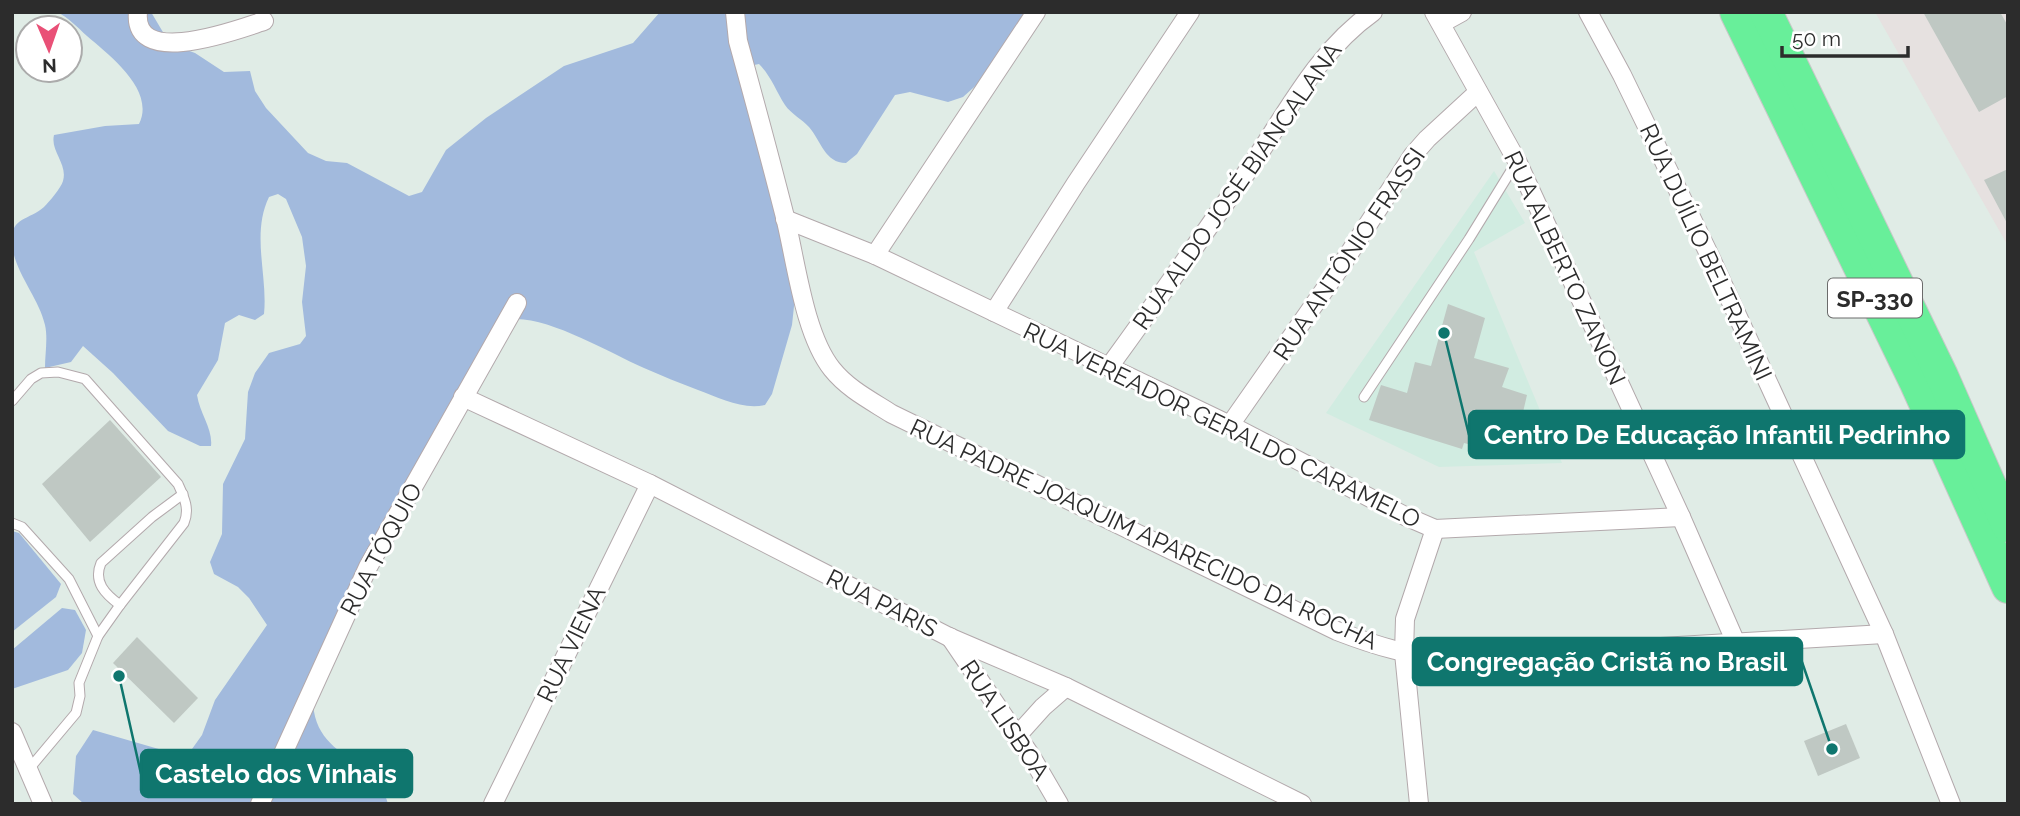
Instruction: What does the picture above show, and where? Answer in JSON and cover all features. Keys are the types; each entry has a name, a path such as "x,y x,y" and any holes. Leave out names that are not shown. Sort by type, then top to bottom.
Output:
{"highway":[{"name":"SP-330","path":"1736,12 1915,381 2008,587"},
{"name":"SP-330","path":"1766,12 1942,376 2008,526"}],"street":[{"path":"138,12 137,18 144,34 152,40 178,43 216,36 264,21"},
{"name":"RUA PADRE JOAQUIM APARECIDO DA ROCHA","path":"735,12 738,41 818,346 832,368 852,389 892,414 1336,631 1378,648 1424,658 1455,659 1884,634"},
{"path":"875,255 1036,12"},
{"path":"994,313 1076,183 1190,12"},
{"name":"RUA ALDO JOSÉ BIANCALANA","path":"1109,367 1176,275 1318,63 1346,33 1373,12"},
{"path":"1438,18 1462,12"},
{"name":"RUA DUÍLIO BELTRAMINI","path":"1588,12 1622,75 1702,240 1884,634 1951,804"},
{"name":"RUA ALBERTO ZANON","path":"1438,18 1517,161 1681,517 1735,643"},
{"name":"RUA ANTÔNIO FRASSI","path":"1230,425 1339,269 1413,155 1478,92"},
{"name":"RUA VEREADOR GERALDO CARAMELO","path":"785,219 875,255 1230,425 1436,529 1681,517"},
{"name":"RUA TÓQUIO","path":"260,804 368,567 517,303"},
{"name":"RUA PARIS","path":"463,397 650,484 949,637 1066,687 1302,804"},
{"name":"RUA VIENA","path":"493,804 650,484"},
{"path":"1419,804 1404,653 1405,619 1436,529"},
{"name":"RUA LISBOA","path":"949,637 1031,756 1059,804"},
{"path":"1016,737 1043,707 1066,687"},
{"path":"12,732 43,804"}],"lane":[{"path":"1364,397 1462,250 1517,161"},
{"path":"12,401 31,379 41,373 58,372 86,379 178,484 188,514 184,523 98,636 79,683 80,696 76,713 29,769"},
{"path":"120,605 101,587 97,572 102,563 152,517 183,494"},
{"path":"12,523 22,527 69,579 98,636"}],"shaded area":[{"path":"57,12 151,12 170,44 195,53 224,72 250,71 255,91 266,108 308,153 326,161 347,163 409,196 422,192 446,150 486,118 564,66 633,43 660,12 1033,12 1024,28 992,62 981,81 963,97 948,102 910,92 895,95 857,154 846,163 828,155 809,127 785,105 759,64 754,65 750,85 795,297 792,325 772,394 765,405 748,406 723,400 651,371 563,330 529,320 515,319 466,387 313,694 315,716 322,732 332,745 371,775 388,804 84,804 73,794 76,756 93,730 176,754 192,749 202,735 215,700 267,625 238,587 214,574 210,562 222,534 223,484 245,439 248,392 255,373 269,353 300,344 306,336 302,302 306,266 302,237 286,199 278,194 269,197 261,226 264,314 255,320 239,315 225,323 218,360 197,395 210,434 211,446 200,446 168,431 113,373 83,346 71,362 45,368 45,325 14,255 13,229 44,207 62,184 64,175 54,147 54,135 105,126 139,124 143,111 136,86 128,74 84,33 84,14"},
{"path":"1875,12 2008,12 2008,246"},
{"path":"1494,171 1525,223 1474,252 1562,463 1439,467 1326,413"},
{"path":"12,531 19,533 61,584 56,597 12,632"},
{"path":"62,608 75,610 86,630 82,653 68,670 12,689 12,650"}],"building":[{"path":"1923,12 2000,12 2008,26 2008,96 1979,112"},
{"path":"2008,169 2008,225 1984,180"},
{"path":"1448,304 1485,318 1474,358 1509,368 1502,387 1527,395 1521,421 1536,425 1529,451 1482,438 1479,447 1464,443 1462,449 1369,420 1381,385 1407,393 1415,362 1431,366"},
{"path":"110,420 161,477 90,542 42,484"},
{"path":"137,637 198,698 174,723 113,663"},
{"path":"1846,724 1860,758 1818,776 1804,741"}],"place":[{"name":"Centro De Educação Infantil Pedrinho","path":"1444,333"},
{"name":"Castelo dos Vinhais","path":"119,676"},
{"name":"Congregação Cristã no Brasil","path":"1832,749"}]}
